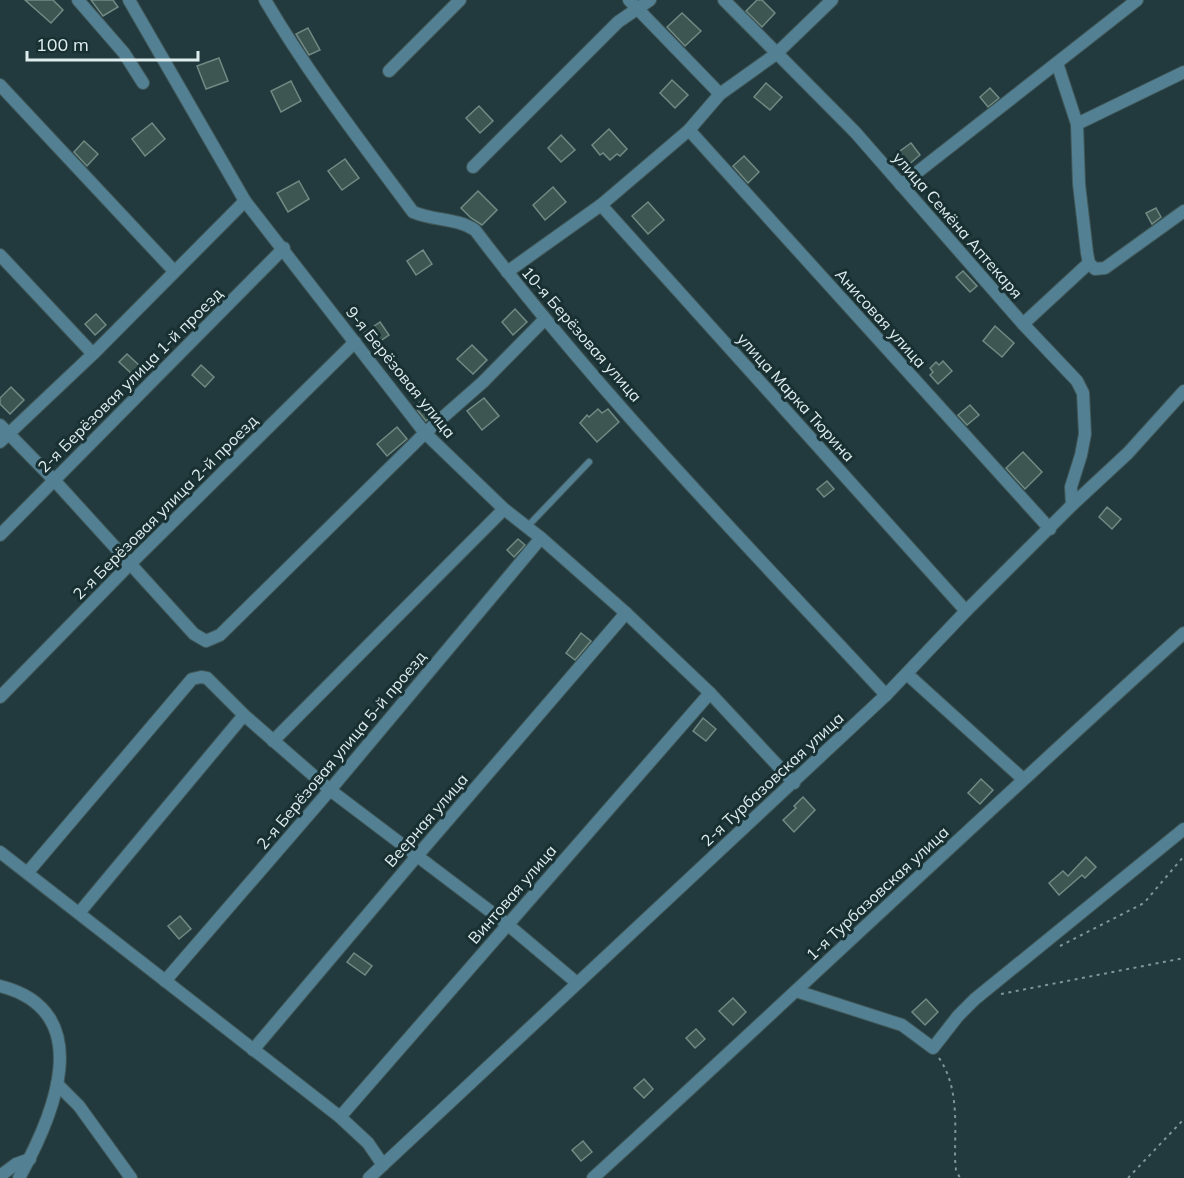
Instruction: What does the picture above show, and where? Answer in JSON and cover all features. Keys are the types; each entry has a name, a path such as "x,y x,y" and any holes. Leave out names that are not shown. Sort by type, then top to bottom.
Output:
{"street":[{"path":"78,0 124,53 143,83"},
{"name":"9-я Берёзовая улица","path":"129,0 245,201 284,248 425,433 504,509 541,538 710,693 794,783"},
{"name":"10-я Берёзовая улица","path":"266,0 290,43 312,75 413,212 426,218 467,224 475,230 545,319 652,441 886,695"},
{"path":"389,71 460,0"},
{"path":"473,167 618,22 633,4 650,0"},
{"name":"улица Семёна Аптекаря","path":"724,0 855,132 1023,324 1071,374 1083,393 1085,434 1071,487 1072,505"},
{"path":"507,272 601,204 689,130 720,94 776,54 832,0"},
{"path":"901,185 1137,0"},
{"path":"633,4 720,94"},
{"path":"1057,63 1077,124 1079,184 1089,262 1095,269 1105,268 1184,211"},
{"path":"1077,124 1184,72"},
{"path":"0,85 174,271"},
{"name":"Анисовая улица","path":"689,130 1050,529"},
{"path":"245,201 93,354 3,434 54,480 194,634 206,641 220,635 425,433 483,382 545,319"},
{"name":"улица Марка Тюрина","path":"601,204 966,611"},
{"name":"2-я Берёзовая улица 1-й проезд","path":"0,535 284,248"},
{"path":"0,255 93,354"},
{"path":"1023,324 1089,262"},
{"name":"2-я Берёзовая улица 2-й проезд","path":"0,697 130,564 355,342"},
{"name":"2-я Турбазовская улица","path":"369,1178 886,695 1072,505 1128,453 1184,391"},
{"path":"273,741 504,509"},
{"name":"2-я Берёзовая улица 5-й проезд","path":"165,981 330,790 541,538"},
{"name":"Веерная улица","path":"254,1050 417,856 626,614"},
{"name":"1-я Турбазовская улица","path":"593,1178 1023,779 1184,633"},
{"path":"907,674 1023,779"},
{"path":"28,872 192,679 201,676 207,678 244,715 330,790 507,924 577,983"},
{"name":"Винтовая улица","path":"340,1117 710,693"},
{"path":"80,913 244,715"},
{"path":"796,991 902,1025 933,1048 958,1016 975,999 1184,829"},
{"path":"0,852 340,1117 368,1143 383,1165"},
{"path":"0,986 28,996 49,1015 59,1037 61,1065 46,1125 19,1178"},
{"path":"57,1084 80,1106 131,1178"},
{"path":"0,1176 16,1164 30,1159"}],"lane":[{"path":"527,527 589,462"}],"path":[{"path":"1059,947 1144,903 1184,856"},
{"path":"1002,988 992,995 1184,958"},
{"path":"933,1048 946,1068 951,1083 955,1160 960,1178"},
{"path":"1128,1178 1184,1119"}],"building":[{"path":"25,0 53,0 63,10 51,23"},
{"path":"91,0 113,0 118,7 103,16"},
{"path":"757,0 762,0 775,13 762,27 746,11"},
{"path":"682,13 701,31 685,46 667,27"},
{"path":"308,28 320,50 309,55 296,34"},
{"path":"219,58 228,81 206,89 197,66"},
{"path":"672,80 688,95 675,108 660,93"},
{"path":"291,81 301,101 281,112 271,91"},
{"path":"766,83 782,97 770,110 754,97"},
{"path":"990,88 999,98 988,107 980,97"},
{"path":"479,106 493,121 480,133 466,118"},
{"path":"152,123 165,139 145,156 132,139"},
{"path":"609,129 627,149 620,156 617,154 610,160 603,153 600,155 592,145"},
{"path":"561,135 575,150 561,162 548,148"},
{"path":"84,141 98,154 87,166 74,152"},
{"path":"911,143 920,155 906,167 896,154"},
{"path":"744,156 759,172 748,183 733,166"},
{"path":"345,159 359,178 342,190 328,171"},
{"path":"299,181 309,199 288,212 277,193"},
{"path":"553,187 566,202 545,220 533,205"},
{"path":"478,191 497,210 482,225 461,208"},
{"path":"648,202 664,220 648,234 632,216"},
{"path":"1156,208 1161,217 1152,224 1146,213"},
{"path":"423,250 432,264 416,275 407,261"},
{"path":"963,271 977,286 970,292 956,277"},
{"path":"515,309 527,322 513,335 502,322"},
{"path":"96,314 106,325 95,335 85,324"},
{"path":"380,322 389,335 373,346 364,333"},
{"path":"995,326 1014,343 1002,357 983,341"},
{"path":"472,345 487,360 473,374 457,359"},
{"path":"127,354 140,366 132,374 119,362"},
{"path":"943,361 952,371 938,384 930,375 933,372 930,368 936,362 939,365"},
{"path":"201,365 214,377 205,387 192,375"},
{"path":"11,387 24,400 10,414 0,404 0,398"},
{"path":"424,398 437,411 426,421 415,407"},
{"path":"484,398 499,416 482,430 467,411"},
{"path":"970,405 979,415 967,425 958,415"},
{"path":"598,409 602,413 608,409 619,422 597,442 580,423 587,415 589,417"},
{"path":"397,427 407,439 387,456 377,444"},
{"path":"1023,452 1042,472 1025,489 1006,468"},
{"path":"827,481 834,489 824,497 817,489"},
{"path":"1107,507 1121,519 1112,529 1099,517"},
{"path":"518,539 525,545 514,557 507,550"},
{"path":"581,633 591,641 575,660 566,653"},
{"path":"703,718 716,729 706,741 693,731"},
{"path":"981,779 993,790 980,804 968,793"},
{"path":"803,797 815,810 794,832 783,820 796,808 794,806"},
{"path":"1086,857 1096,867 1085,878 1082,875 1059,895 1049,883 1063,871 1068,876"},
{"path":"180,916 191,929 179,939 168,926"},
{"path":"354,953 372,966 365,975 347,962"},
{"path":"733,998 746,1012 733,1025 719,1011"},
{"path":"926,999 938,1012 925,1025 912,1012"},
{"path":"696,1029 705,1039 695,1048 686,1038"},
{"path":"644,1079 653,1089 644,1098 634,1088"},
{"path":"583,1141 592,1152 581,1161 572,1150"}]}
